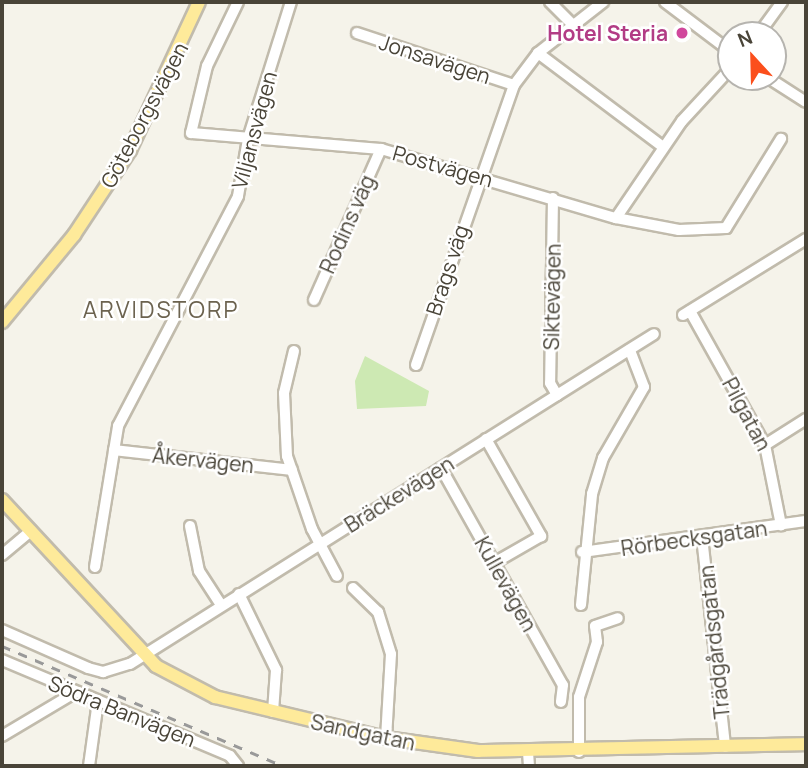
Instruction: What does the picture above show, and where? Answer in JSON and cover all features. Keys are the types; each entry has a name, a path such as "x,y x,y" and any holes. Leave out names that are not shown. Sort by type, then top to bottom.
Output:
{"main road":[{"name":"Göteborgsvägen","path":"2,322 74,235 130,150 199,2"},
{"name":"Sandgatan","path":"2,500 143,653 185,685 274,712 386,738 528,752 806,744"}],"street":[{"name":"Postvägen","path":"238,2 207,66 191,134 381,149 478,175 616,218 679,230 726,228 781,139"},
{"name":"Viljansvägen","path":"96,566 114,450 131,395 238,196 248,139 291,2"},
{"path":"550,2 575,27"},
{"path":"478,175 514,85 538,53 575,27 603,2"},
{"path":"665,2 717,41"},
{"path":"768,21 782,2"},
{"name":"Jonsavägen","path":"356,33 514,85"},
{"path":"538,53 663,147"},
{"path":"616,218 663,147 717,84"},
{"path":"787,90 806,102"},
{"name":"Rodins väg","path":"314,300 381,149"},
{"name":"Brags väg","path":"416,365 478,175"},
{"name":"Siktevägen","path":"553,198 550,383 557,394"},
{"name":"Pilgatan","path":"781,525 765,445 686,313 806,239"},
{"name":"Bräckevägen","path":"2,630 103,672 143,653 654,334"},
{"path":"581,606 582,552 603,458 645,387 629,350"},
{"path":"294,351 284,393 292,470 318,545 337,576"},
{"path":"765,445 806,419"},
{"path":"486,439 541,537 494,563"},
{"name":"Åkervägen","path":"114,450 292,470"},
{"name":"Kullevägen","path":"441,468 563,685 561,702"},
{"name":"Rörbecksgatan","path":"582,552 806,521"},
{"path":"190,526 199,571 221,605"},
{"path":"2,555 31,531"},
{"name":"Trädgårdsgatan","path":"702,537 726,747"},
{"path":"353,588 378,612 391,654 386,738"},
{"path":"239,594 276,670 274,712"},
{"path":"579,752 579,698 597,642 595,626 618,618"},
{"name":"Södra Banvägen","path":"2,660 74,693 230,756 238,766"},
{"path":"2,736 74,693"},
{"path":"89,766 98,701"},
{"path":"528,752 529,766"}],"green space":[{"path":"365,356 429,391 426,406 357,409 355,381"}],"railway":[{"path":"2,646 284,766"}],"place":[{"name":"Hotel Steria","path":"682,33"}],"district":[{"name":"ARVIDSTORP","path":"161,309"}]}
